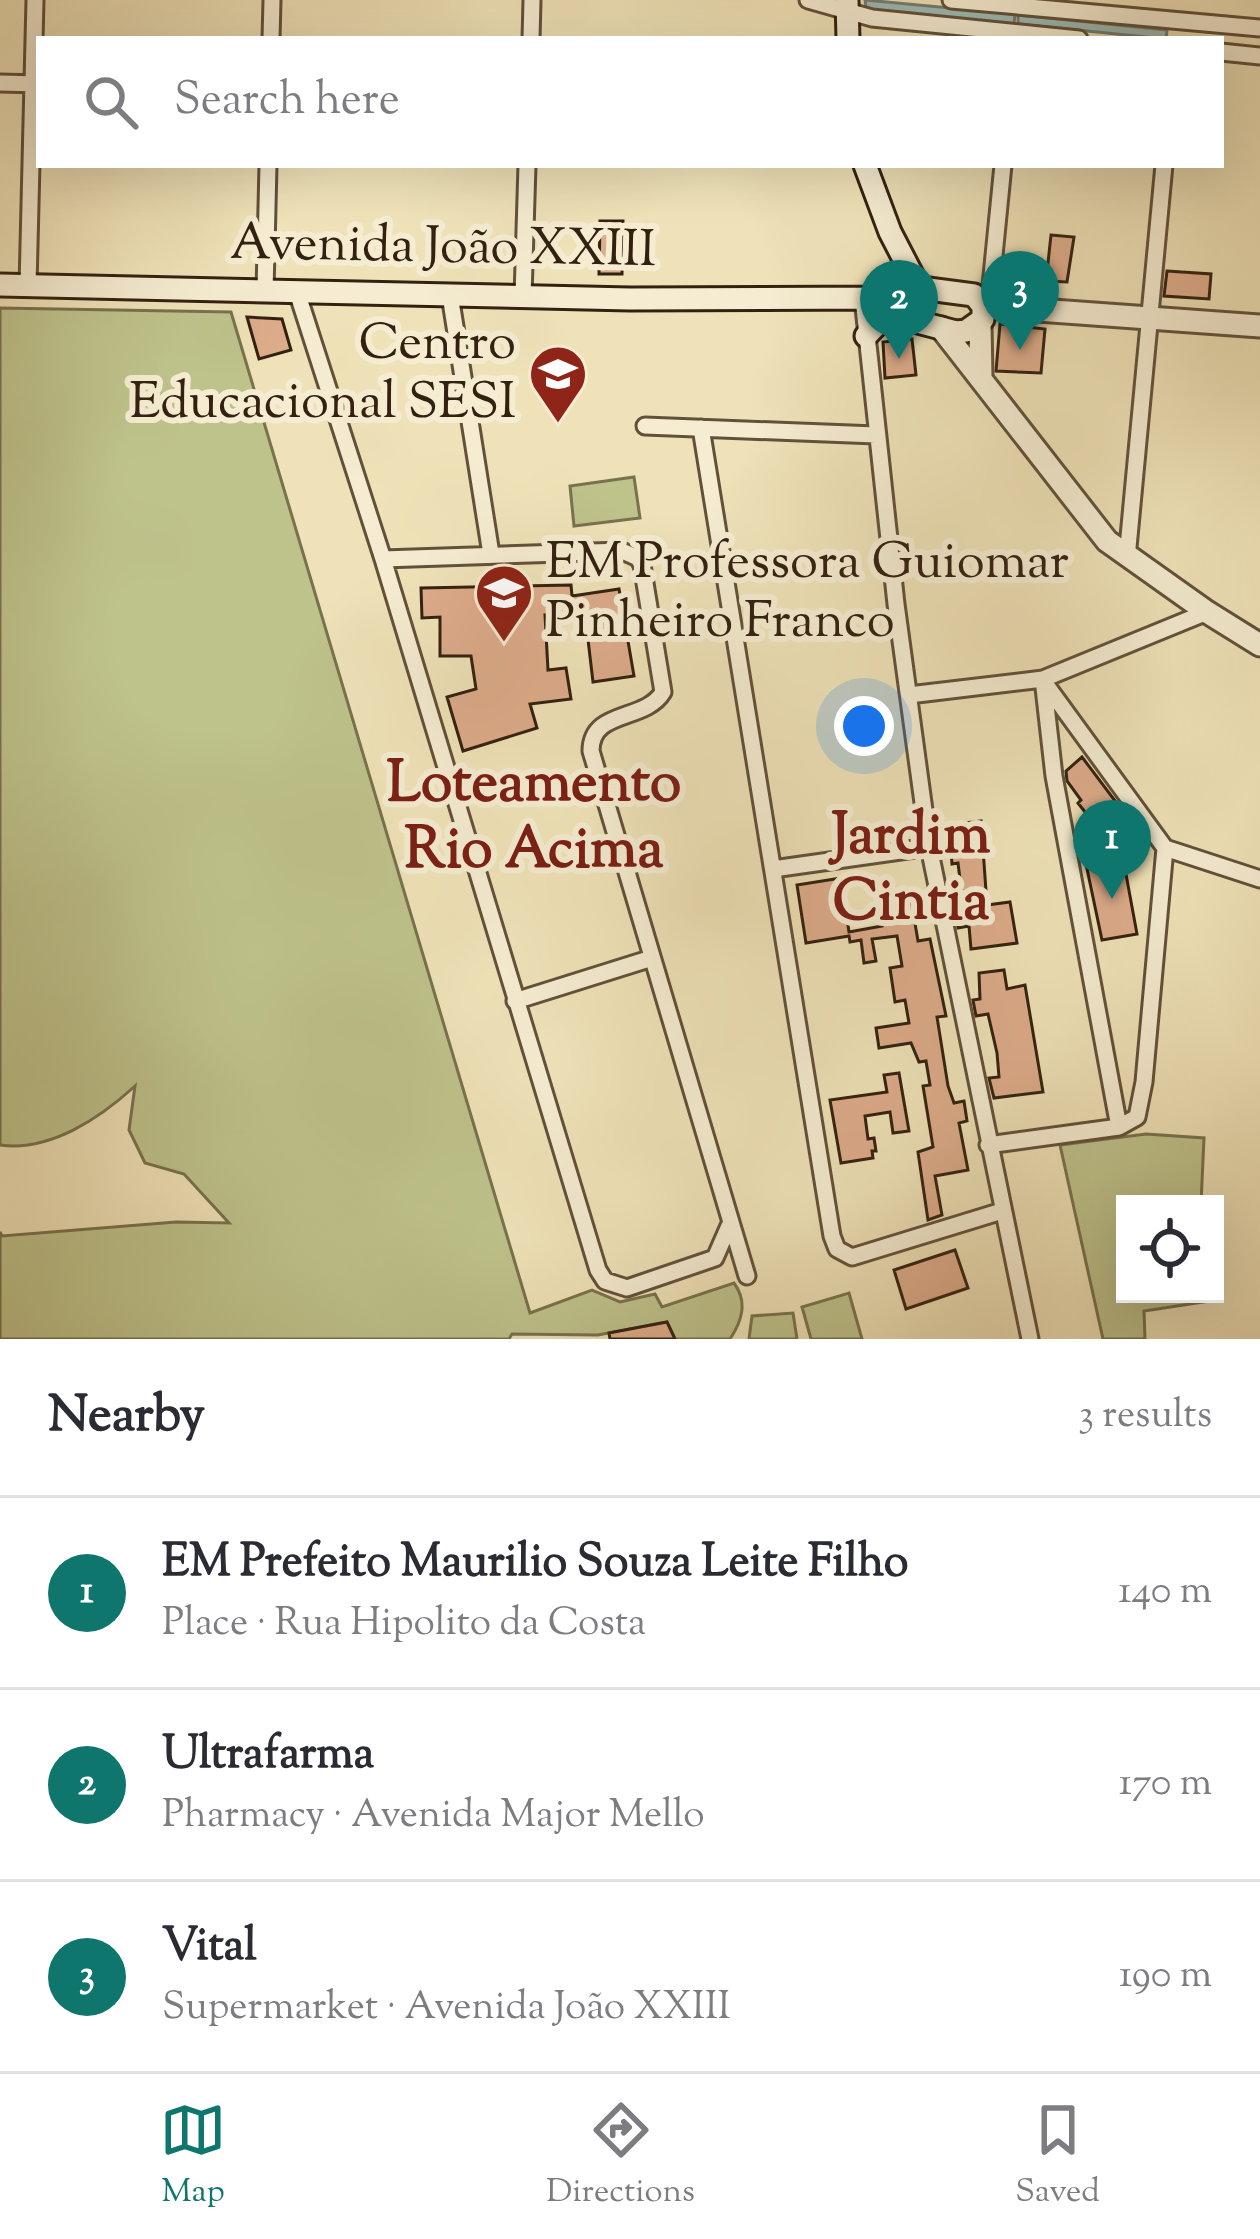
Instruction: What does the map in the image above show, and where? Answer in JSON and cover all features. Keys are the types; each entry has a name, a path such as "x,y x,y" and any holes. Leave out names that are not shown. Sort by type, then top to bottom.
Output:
{"main road":[{"path":"847,6 848,36"},
{"path":"866,168 890,232 919,288"},
{"path":"866,336 882,299 890,232"},
{"name":"Avenida João XXIII","path":"0,285 523,297 882,299 919,288 969,293 984,312"},
{"name":"Avenida João XXIII","path":"882,299 941,328 966,331 984,312 1260,326"},
{"path":"981,378 984,312"},
{"path":"941,328 1093,526 1127,558 1260,645"}],"street":[{"path":"28,286 35,0"},
{"path":"271,36 272,0"},
{"path":"530,36 532,0"},
{"path":"808,0 847,6 872,19 1015,36"},
{"path":"951,0 1260,28"},
{"path":"1178,21 1180,0"},
{"path":"1224,52 1260,56"},
{"path":"0,83 36,84"},
{"path":"266,291 268,168"},
{"path":"523,297 527,168"},
{"path":"984,312 1003,168"},
{"path":"1127,558 1164,168"},
{"path":"297,292 598,1270 605,1281 627,1288 715,1258 729,1226"},
{"path":"451,295 491,554"},
{"path":"866,336 929,848 1030,1339"},
{"path":"645,426 876,435"},
{"path":"701,428 832,1236 843,1253 852,1257 1002,1211"},
{"path":"382,559 622,551 642,565 663,692 651,707 599,726 592,736 591,751 747,1276 715,1258"},
{"path":"909,695 1042,679 1207,612"},
{"path":"1042,679 1166,848 1260,879"},
{"path":"1042,679 1054,776 1119,1126"},
{"path":"773,868 929,848"},
{"path":"988,1145 1119,1126 1137,1118 1166,848"},
{"path":"515,1001 652,958"}],"green space":[{"path":"0,308 231,312 530,1313 592,1290 620,1302 655,1294 662,1307 734,1283 742,1311 730,1339 675,1339 667,1322 598,1335 512,1334 509,1339 0,1339 0,1232 2,1236 176,1222 229,1223 184,1174 145,1163 129,1130 135,1086 90,1121 55,1138 0,1145"},
{"path":"634,477 640,518 574,526 570,486"},
{"path":"1146,1134 1204,1138 1201,1195 1116,1195 1116,1303 1197,1303 1144,1311 1145,1339 1103,1339 1060,1145"},
{"path":"849,1293 862,1339 811,1339 802,1307"},
{"path":"793,1313 797,1339 749,1339 752,1316"}],"water":[{"path":"865,0 1015,14 1014,24 879,11 866,7"},
{"path":"1018,15 1167,30 1166,36 1136,36 1018,24"}],"building":[{"path":"600,221 623,221 622,274 599,274"},
{"path":"1051,235 1074,237 1067,282 1046,281"},
{"path":"1167,271 1211,274 1209,299 1164,296"},
{"path":"247,317 282,319 291,350 259,359"},
{"path":"1000,324 1045,329 1041,373 996,371"},
{"path":"912,339 916,375 885,378 883,342"},
{"path":"571,585 572,596 619,589 634,676 593,682 585,614 545,615 548,670 566,668 571,699 530,704 537,728 463,751 447,697 476,689 471,656 440,656 440,617 422,618 421,588"},
{"path":"1082,757 1137,830 1113,848 1067,781 1066,771"},
{"path":"981,821 987,905 1010,902 1017,943 971,949 969,926 958,928 957,913 964,912 958,863 952,864 949,825"},
{"path":"1123,858 1137,934 1102,940 1086,864"},
{"path":"841,878 849,932 882,926 879,904 911,900 918,941 930,939 946,1016 937,1017 948,1086 954,1103 964,1101 967,1121 959,1123 968,1170 935,1176 942,1215 928,1220 918,1152 933,1147 923,1086 930,1085 926,1061 919,1062 911,1043 879,1048 876,1028 909,1023 905,1000 895,1002 890,968 902,966 897,936 872,939 876,961 864,963 861,940 850,942 849,936 806,943 797,885"},
{"path":"1004,970 1007,989 1025,985 1043,1092 994,1098 989,1078 999,1077 997,1053 988,1014 976,1016 973,1000 980,999 979,973"},
{"path":"899,1073 909,1131 893,1133 890,1112 865,1116 868,1139 874,1138 873,1158 841,1163 830,1100 887,1092 884,1075"},
{"path":"955,1250 968,1288 906,1309 894,1270"},
{"path":"667,1322 675,1339 610,1339 609,1333"}],"place":[{"name":"Vital","path":"1020,350"},
{"name":"Ultrafarma","path":"899,359"},
{"name":"Centro Educacional SESI","path":"558,425"},
{"name":"EM Professora Guiomar Pinheiro Franco","path":"504,644"},
{"name":"EM Prefeito Maurilio Souza Leite Filho","path":"1112,899"}],"district":[{"name":"Loteamento Rio Acima","path":"534,819"},
{"name":"Jardim Cintia","path":"911,871"}]}
